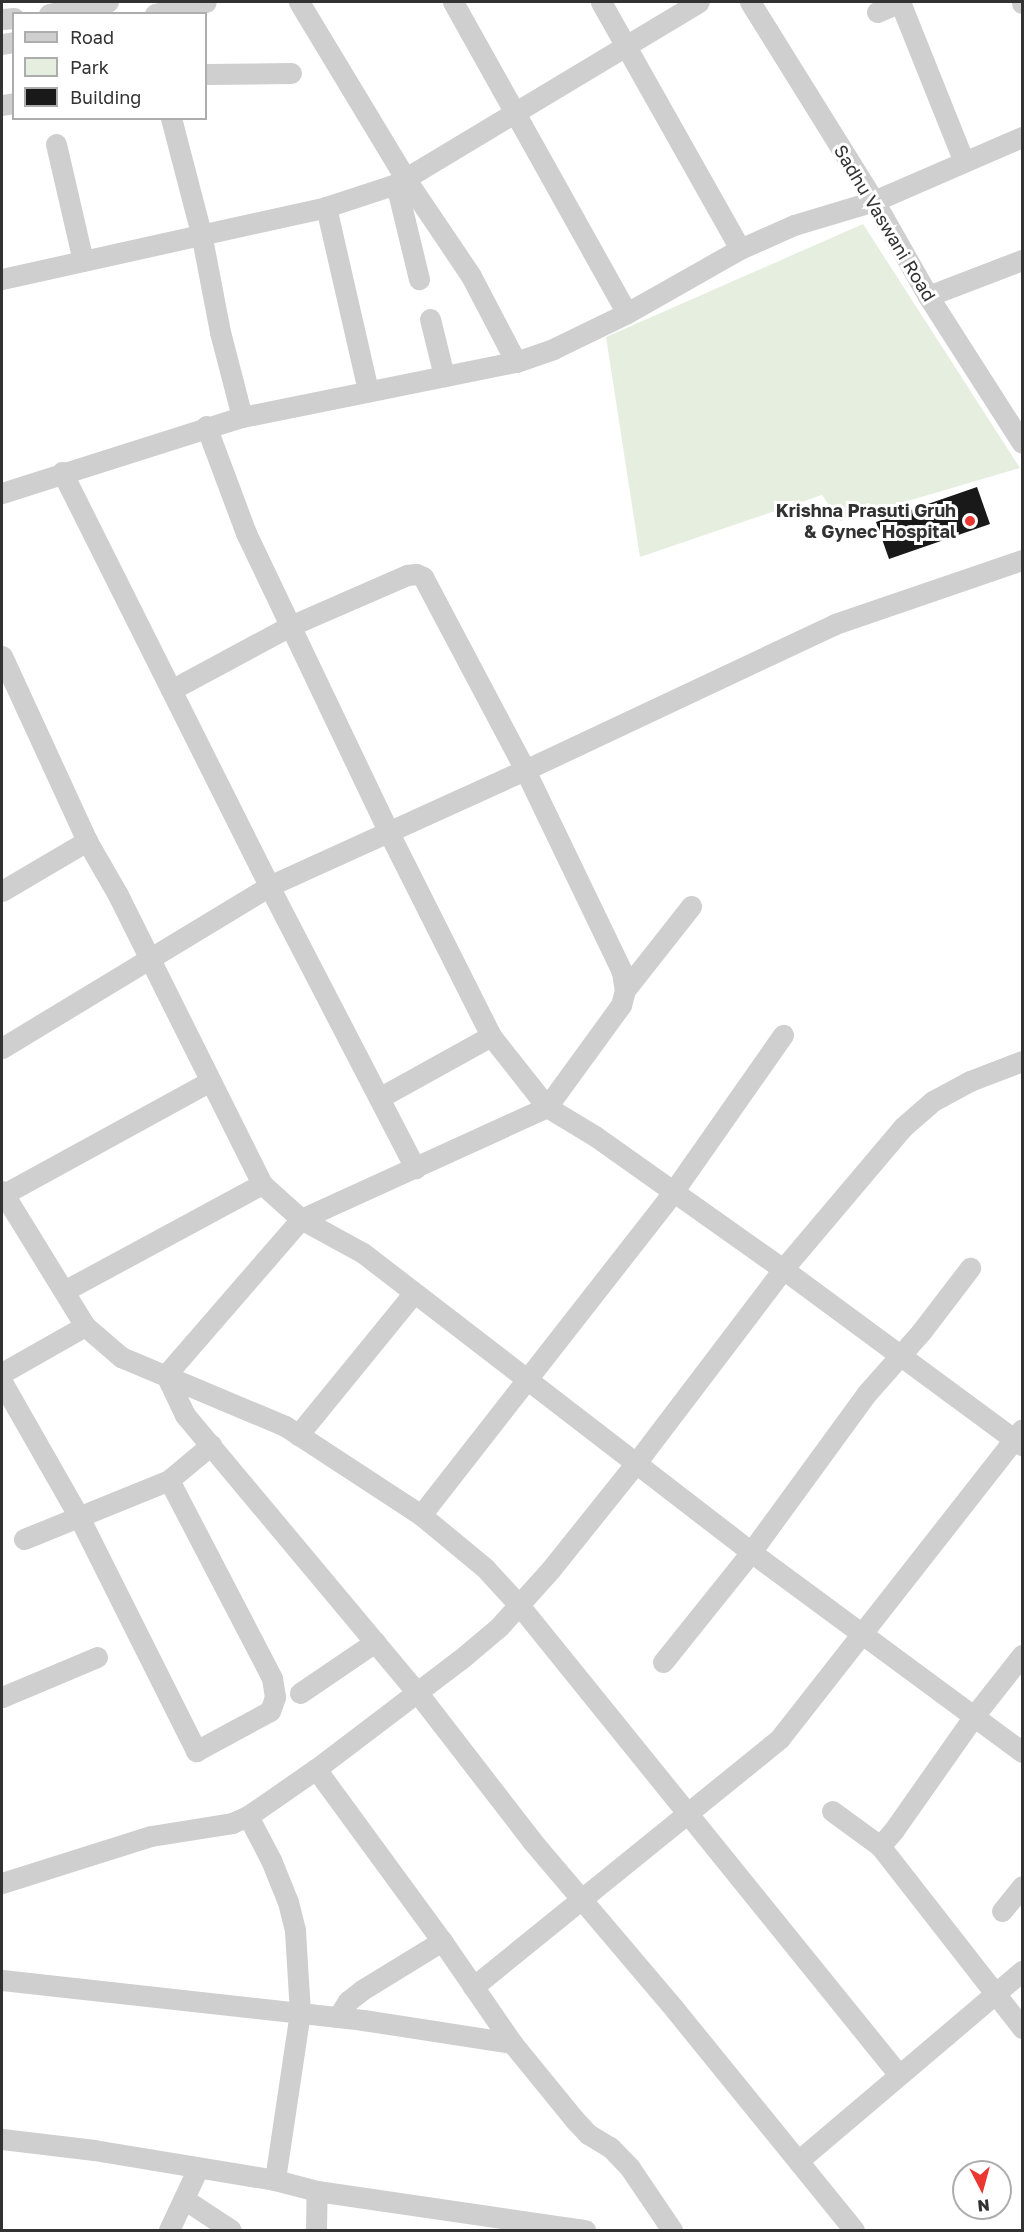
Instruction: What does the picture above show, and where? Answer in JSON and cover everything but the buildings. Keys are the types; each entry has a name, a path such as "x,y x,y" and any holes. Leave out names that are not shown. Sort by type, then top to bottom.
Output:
{"street":[{"path":"59,12 108,2"},
{"path":"164,12 206,2"},
{"path":"299,2 401,181 471,276 516,362"},
{"path":"453,2 627,313"},
{"path":"601,2 740,249"},
{"path":"2,279 326,207 401,181 699,2"},
{"name":"Sadhu Vaswani Road","path":"750,2 874,201 928,296 1023,443"},
{"path":"877,12 900,2 964,162"},
{"path":"207,74 291,73"},
{"path":"172,120 201,233 220,332 242,417"},
{"path":"2,493 206,426 516,362 553,349 627,313 740,249 794,225 874,201 1023,137"},
{"path":"56,144 83,261"},
{"path":"401,181 419,279"},
{"path":"326,207 368,391"},
{"path":"928,296 1023,260"},
{"path":"430,319 444,376"},
{"path":"206,426 246,533 388,831 491,1036 547,1107 674,1192 1020,1437 780,1738 473,1987"},
{"path":"62,472 269,886 415,1168"},
{"path":"2,1048 269,886 525,770 835,624 1023,560"},
{"path":"171,690 290,626 407,576 416,574 423,577 525,770 622,972 625,990"},
{"path":"2,656 87,841 118,895 262,1184 301,1219 363,1252 751,1552 1023,1752"},
{"path":"2,891 87,841"},
{"path":"166,1376 301,1219 547,1107 621,1005 625,990 691,906"},
{"path":"421,1515 674,1192 783,1035"},
{"path":"379,1098 491,1036"},
{"path":"2,1883 151,1836 232,1823 248,1816 316,1769 499,1627 551,1569 636,1463 783,1269 903,1127 925,1107 970,1081 1023,1061"},
{"path":"210,1081 3,1192 85,1326 121,1357 285,1426 421,1515 485,1568 519,1605 899,2075"},
{"path":"64,1291 262,1184"},
{"path":"663,1662 751,1552 867,1393 921,1332 970,1268"},
{"path":"298,1435 414,1293"},
{"path":"2,1373 85,1326"},
{"path":"166,1376 185,1415 417,1692 581,1901 676,2011 854,2230"},
{"path":"2,1382 79,1517 196,1750 270,1711 275,1697 272,1678 169,1480"},
{"path":"24,1539 169,1480 211,1445"},
{"path":"300,1693 375,1642"},
{"path":"880,1846 894,1830 974,1716 1023,1655"},
{"path":"2,1697 97,1657"},
{"path":"316,1769 512,2043 574,2119 588,2133 610,2147 630,2168 672,2230"},
{"path":"832,1811 880,1846 1023,2028"},
{"path":"248,1816 271,1860 288,1902 295,1931 300,2012 275,2180"},
{"path":"1002,1911 1023,1886"},
{"path":"338,2017 348,2001 362,1990 441,1941"},
{"path":"798,2161 1023,1971"},
{"path":"2,1980 300,2012 438,2030 512,2043"},
{"path":"2,2139 94,2150 275,2180 317,2191 585,2230"},
{"path":"169,2230 198,2168"},
{"path":"316,2230 317,2191"},
{"path":"184,2199 231,2230"}],"green space":[{"path":"863,224 1020,468 840,521 822,495 640,557 606,337"}],"place":[{"name":"Krishna Prasuti Gruh & Gynec Hospital","path":"970,521"}]}
